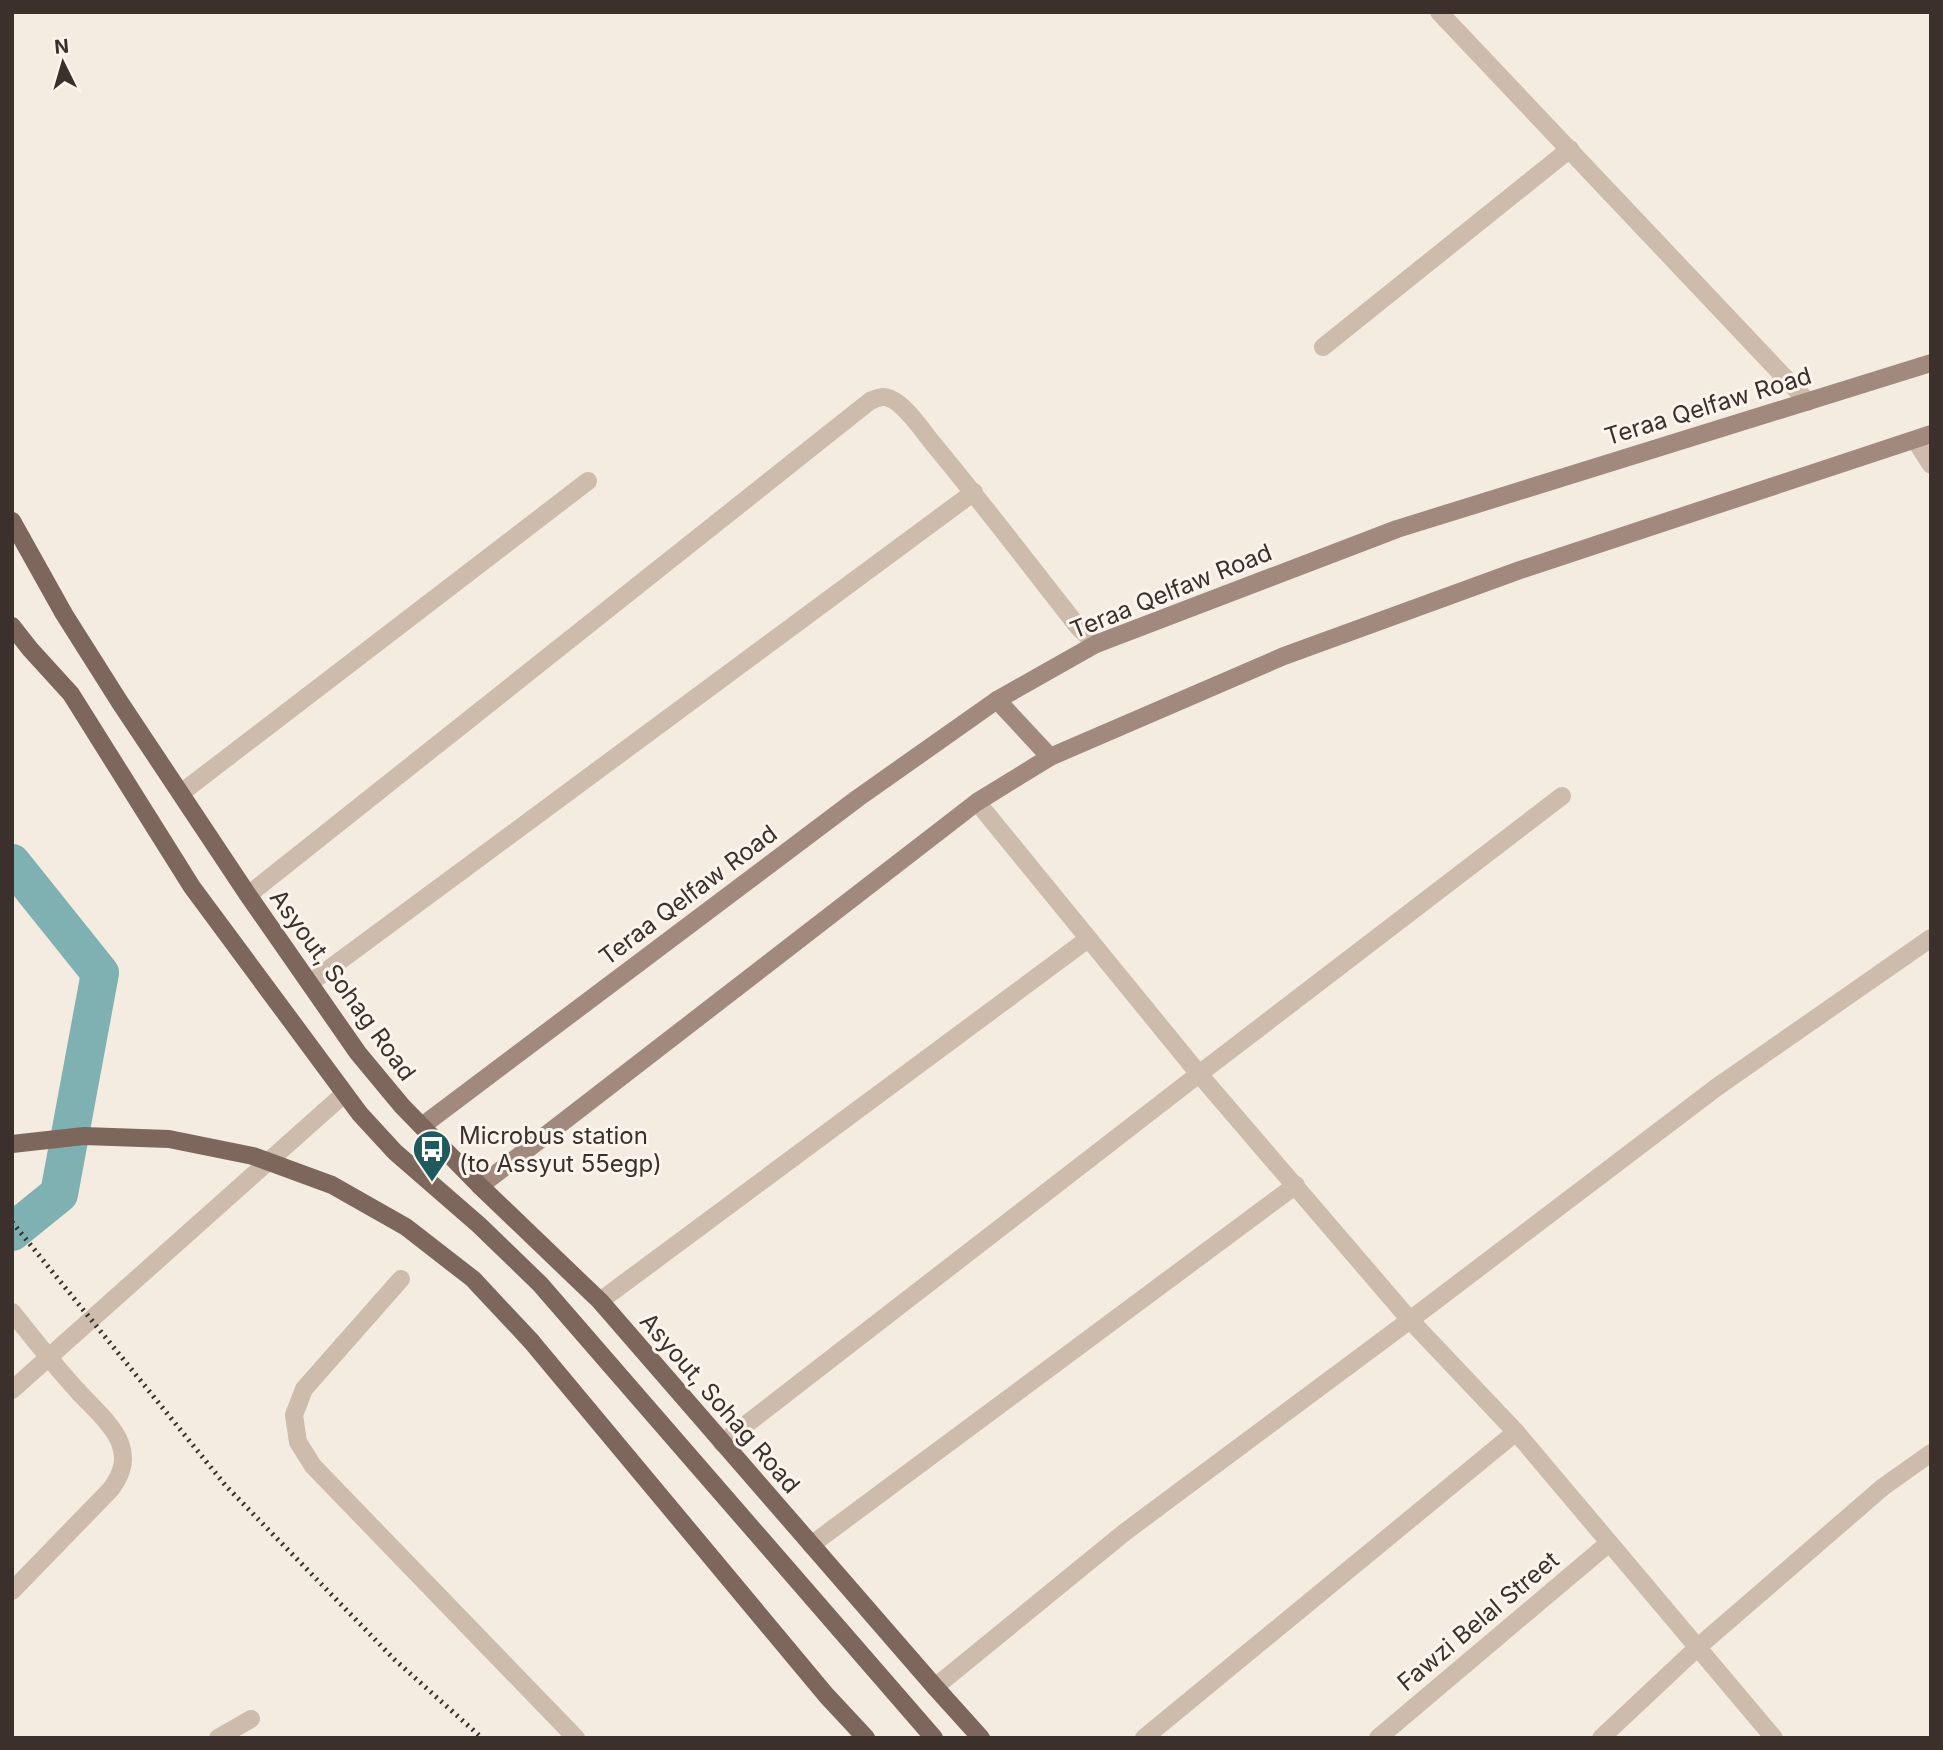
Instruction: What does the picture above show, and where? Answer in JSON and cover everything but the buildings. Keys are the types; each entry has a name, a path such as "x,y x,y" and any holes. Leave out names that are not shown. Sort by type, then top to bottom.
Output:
{"main road":[{"name":"Asyout, Sohag Road","path":"12,521 64,614 248,895 358,1053 402,1106 480,1186 600,1301 934,1688 981,1738"},
{"path":"12,626 71,694 192,887 344,1094 395,1152 480,1225 540,1284 934,1738"},
{"path":"12,1144 84,1136 169,1139 253,1156 321,1181 406,1227 473,1279 531,1342 826,1695 866,1738"}],"street":[{"path":"1439,12 1808,402"},
{"path":"1323,347 1570,149"},
{"name":"Teraa Qelfaw Road","path":"422,1126 858,798 997,700 1096,644 1397,529 1931,363"},
{"path":"248,895 870,401 881,397 890,398 899,404 974,492 1079,628 1096,644"},
{"path":"480,1186 977,802 1050,757 1310,646 1520,570 1923,437 1931,465"},
{"path":"181,793 588,481"},
{"path":"310,983 974,492"},
{"path":"997,700 1050,757"},
{"path":"722,1443 1562,796"},
{"path":"977,802 1199,1073 1410,1320 1516,1432 1773,1738"},
{"path":"934,1688 1125,1532 1717,1087 1931,938"},
{"path":"600,1301 1088,939"},
{"path":"12,1390 344,1094"},
{"path":"811,1545 1296,1185"},
{"path":"401,1279 304,1388 294,1415 298,1442 313,1466 576,1738"},
{"path":"12,1591 111,1489 121,1474 124,1458 120,1442 110,1428 17,1319"},
{"path":"1144,1738 1516,1432"},
{"path":"1601,1738 1699,1647 1883,1487 1931,1453"},
{"name":"Fawzi Belal Street","path":"1378,1738 1609,1543"},
{"path":"218,1738 251,1719"}],"waterway":[{"path":"12,863 100,973 59,1194 12,1232"}],"railway":[{"path":"12,1222 226,1486 395,1660 482,1738"}],"place":[{"name":"Microbus station (to Assyut 55egp)","path":"432,1183"}]}
